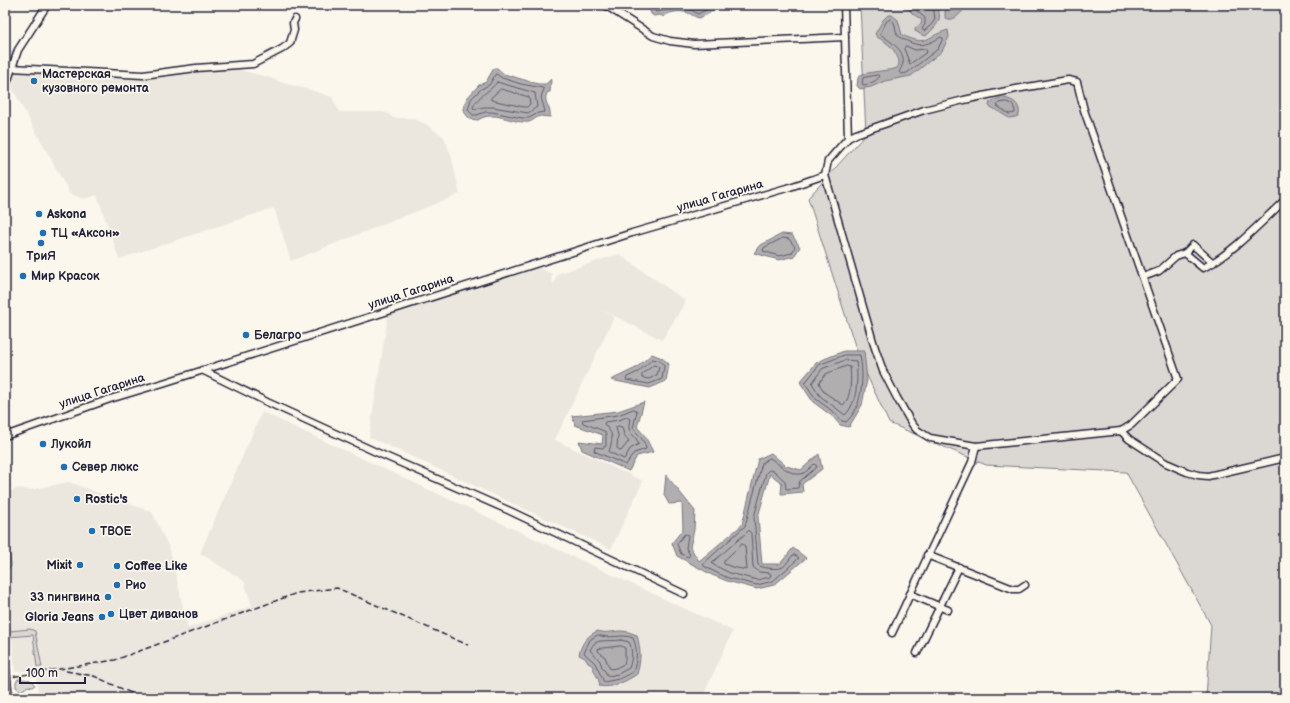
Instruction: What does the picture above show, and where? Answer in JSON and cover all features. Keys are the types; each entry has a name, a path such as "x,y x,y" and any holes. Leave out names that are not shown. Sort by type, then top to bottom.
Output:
{"main road":[{"path":"5,669 8,698"}],"street":[{"path":"6,83 18,50 47,5"},
{"path":"605,5 653,36 670,41 694,44 845,37"},
{"path":"844,5 848,138"},
{"path":"11,68 143,75 196,68 253,64 282,49 290,42 294,30 293,23 295,19"},
{"path":"1068,80 1077,82 1084,110 1178,379 1131,425 1121,432 976,446 938,440 917,430 897,398 883,370 874,345 825,175 828,161 848,138 924,110 964,100 1068,80"},
{"name":"улица Гагарина","path":"5,436 110,398 632,233 790,187 825,175"},
{"path":"1185,253 1203,268 1223,256 1285,200"},
{"path":"1142,277 1159,270 1176,256 1185,253 1193,245 1212,263"},
{"path":"202,370 267,402 376,452 510,511 684,594"},
{"path":"1121,432 1129,439 1166,463 1198,475 1208,476 1285,458"},
{"path":"892,632 972,462 976,446"},
{"path":"927,555 1013,589 1019,589 1025,585"},
{"path":"917,653 959,567"},
{"path":"910,594 948,610"}],"shaded area":[{"path":"860,5 1285,5 1285,698 1206,697 1211,625 1126,472 986,465 889,423 859,358 808,198 866,134"},
{"path":"227,67 268,77 283,83 332,97 339,112 383,112 389,114 393,118 412,118 426,124 444,137 451,155 460,194 291,261 274,208 119,259 97,195 84,199 70,194 12,88 14,68 155,78"},
{"path":"619,254 686,301 662,340 602,310 614,317 555,440 643,481 611,549 369,437 388,315 538,267 552,274 551,279 554,284 557,274"},
{"path":"262,412 733,631 702,698 25,698 38,694 35,670 15,672 5,566 5,494 18,488 29,490 69,482 152,512 170,550 188,628 252,606 244,581 200,553"},
{"path":"5,515 10,568 7,567 5,547"},
{"path":"8,622 10,631 30,629 35,631 42,667 37,667 33,635 8,637"},
{"path":"18,679 29,679 35,685 32,687 28,686 21,691 16,687 16,682"}],"water":[{"path":"648,5 721,5 699,18 682,12 670,13 664,17 660,15 654,16 651,14"},
{"path":"905,5 936,5 939,15 938,22 926,36 915,31 915,28 921,24 922,20 913,14"},
{"path":"949,5 967,5 958,16 948,19 945,18 945,11"},
{"path":"888,15 892,15 898,20 902,35 911,39 922,41 948,30 949,37 942,51 911,76 885,81 871,87 860,89 857,86 860,75 895,69 898,66 898,59 891,47 875,34 883,20"},
{"path":"494,68 497,68 504,74 538,84 546,84 551,79 550,92 546,95 546,101 550,110 550,117 540,116 529,122 516,121 497,116 484,117 478,120 470,119 464,112 464,105 467,98 479,85 486,82"},
{"path":"1000,98 1011,100 1017,104 1019,115 1009,118 989,106 990,102"},
{"path":"782,234 792,235 800,247 793,258 790,257 779,260 754,253 759,246"},
{"path":"844,351 864,351 867,380 862,405 849,427 840,425 832,416 813,402 800,382 817,362"},
{"path":"652,354 662,358 669,364 666,381 650,388 611,380 636,368"},
{"path":"644,402 637,427 645,436 653,452 637,456 629,471 582,450 579,441 602,444 603,435 575,425 572,416 618,411"},
{"path":"771,453 786,466 801,470 819,454 822,469 802,484 803,492 781,494 782,483 770,474 758,517 762,564 780,564 793,548 806,558 774,585 757,589 727,581 712,575 677,556 672,543 683,529 682,503 669,504 664,495 666,475 695,511 694,530 690,547 699,561 742,525 758,459"},
{"path":"598,631 623,631 637,635 640,655 637,674 624,682 604,687 599,686 599,682 592,665 588,663 585,658 579,655 585,640"}],"railway":[{"path":"5,678 115,660 297,593 337,588 468,645"},
{"path":"66,671 94,676 142,698"}],"place":[{"name":"Мастерская кузовного ремонта","path":"34,81"},
{"name":"Askona","path":"39,214"},
{"name":"ТЦ «Аксон»","path":"43,233"},
{"name":"ТриЯ","path":"41,243"},
{"name":"Мир Красок","path":"23,276"},
{"name":"Белагро","path":"246,335"},
{"name":"Лукойл","path":"43,444"},
{"name":"Север люкс","path":"64,467"},
{"name":"Rostic's","path":"77,499"},
{"name":"ТВОЕ","path":"92,531"},
{"name":"Mixit","path":"80,565"},
{"name":"Coffee Like","path":"117,566"},
{"name":"Рио","path":"117,585"},
{"name":"33 пингвина","path":"108,597"},
{"name":"Цвет диванов","path":"111,614"},
{"name":"Gloria Jeans","path":"102,617"}]}
